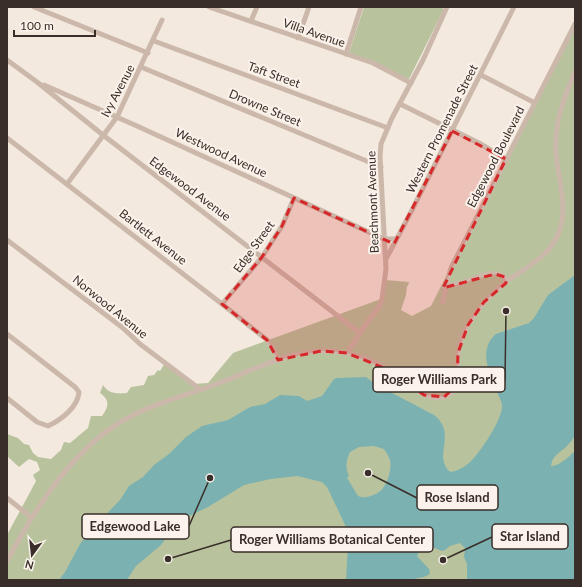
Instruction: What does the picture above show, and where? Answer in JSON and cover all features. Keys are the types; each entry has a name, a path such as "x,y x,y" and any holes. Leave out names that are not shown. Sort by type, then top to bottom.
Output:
{"street":[{"path":"34,7 148,53"},
{"name":"Villa Avenue","path":"209,7 373,63 411,83"},
{"path":"251,21 257,7"},
{"path":"298,38 309,7"},
{"path":"346,54 362,7"},
{"name":"Beachmont Avenue","path":"347,353 382,302 385,260 381,144 447,7"},
{"path":"511,7 511,14"},
{"name":"Western Promenade Street","path":"385,260 514,7"},
{"name":"Ivy Avenue","path":"67,184 117,117 142,67 162,20"},
{"name":"Edgewood Boulevard","path":"443,302 451,268 575,24"},
{"name":"Taft Street","path":"154,41 388,128"},
{"name":"Edgewood Avenue","path":"7,60 360,333"},
{"name":"Drowne Street","path":"142,67 381,167"},
{"path":"7,562 32,518 70,467 105,432 134,414 278,360 293,355 316,352 333,351 347,353 368,360 389,370 426,396 437,398 449,395 457,385 458,353 468,325 480,307 506,282 545,255 556,240 560,230 563,206 556,153 556,134 560,112 575,72"},
{"path":"481,74 535,104"},
{"name":"Westwood Avenue","path":"37,82 384,239 396,240"},
{"path":"400,104 506,159"},
{"name":"Bartlett Avenue","path":"7,138 222,304 266,340 271,345 278,360"},
{"name":"Edge Street","path":"222,304 262,257 282,226 294,198"},
{"name":"Norwood Avenue","path":"7,240 123,328 152,353 200,390"},
{"path":"446,285 495,274 503,275 506,278 506,282"},
{"path":"7,334 75,387 79,392 74,406 58,421 48,426 37,422 7,398"},
{"path":"7,498 32,518"}],"highlighted area":[{"path":"452,131 506,159 443,288 495,274 505,277 506,283 484,302 468,325 458,353 457,385 444,397 424,395 389,370 347,353 321,351 278,360 267,340 222,304 262,257 282,226 294,198 394,244"}],"green space":[{"path":"364,7 443,7 443,11 409,79 349,53"},
{"path":"575,21 575,580 7,580 7,535 36,481 33,475 40,470 37,462 29,459 19,467 7,456 7,434 18,438 24,444 29,445 33,453 38,457 51,459 61,450 64,442 70,443 88,428 91,416 102,416 107,406 106,398 100,393 103,385 105,388 114,393 127,393 131,387 144,385 148,376 154,375 158,370 160,371 165,363 193,384 208,383 233,353 381,299 385,280 409,282 401,310 412,316 431,306"}],"water":[{"path":"575,275 575,435 568,445 553,459 551,466 561,463 575,451 575,580 467,580 467,564 464,557 465,548 460,543 450,546 442,551 430,546 420,550 417,556 429,569 430,574 423,577 390,581 346,580 348,547 347,529 327,487 322,482 297,476 271,479 244,485 208,507 179,521 161,545 136,566 127,580 59,580 80,544 91,530 120,500 129,486 143,477 154,465 169,454 186,437 202,426 228,420 250,407 265,404 280,395 299,396 307,401 322,396 334,379 337,378 366,377 375,384 434,415 441,422 444,430 445,437 443,459 445,466 450,472 462,468 469,463 484,444 495,427 501,411 502,402 487,363 487,347 490,340 496,334 529,323 534,318 548,295","holes":["374,446 384,449 390,459 389,475 385,485 381,490 372,496 358,496 347,478 349,476 346,464 350,452 359,447"]}],"place":[{"name":"Roger Williams Park","path":"506,311"},
{"name":"Rose Island","path":"368,473"},
{"name":"Edgewood Lake","path":"210,478"},
{"name":"Roger Williams Botanical Center","path":"168,559"},
{"name":"Star Island","path":"443,560"}]}
